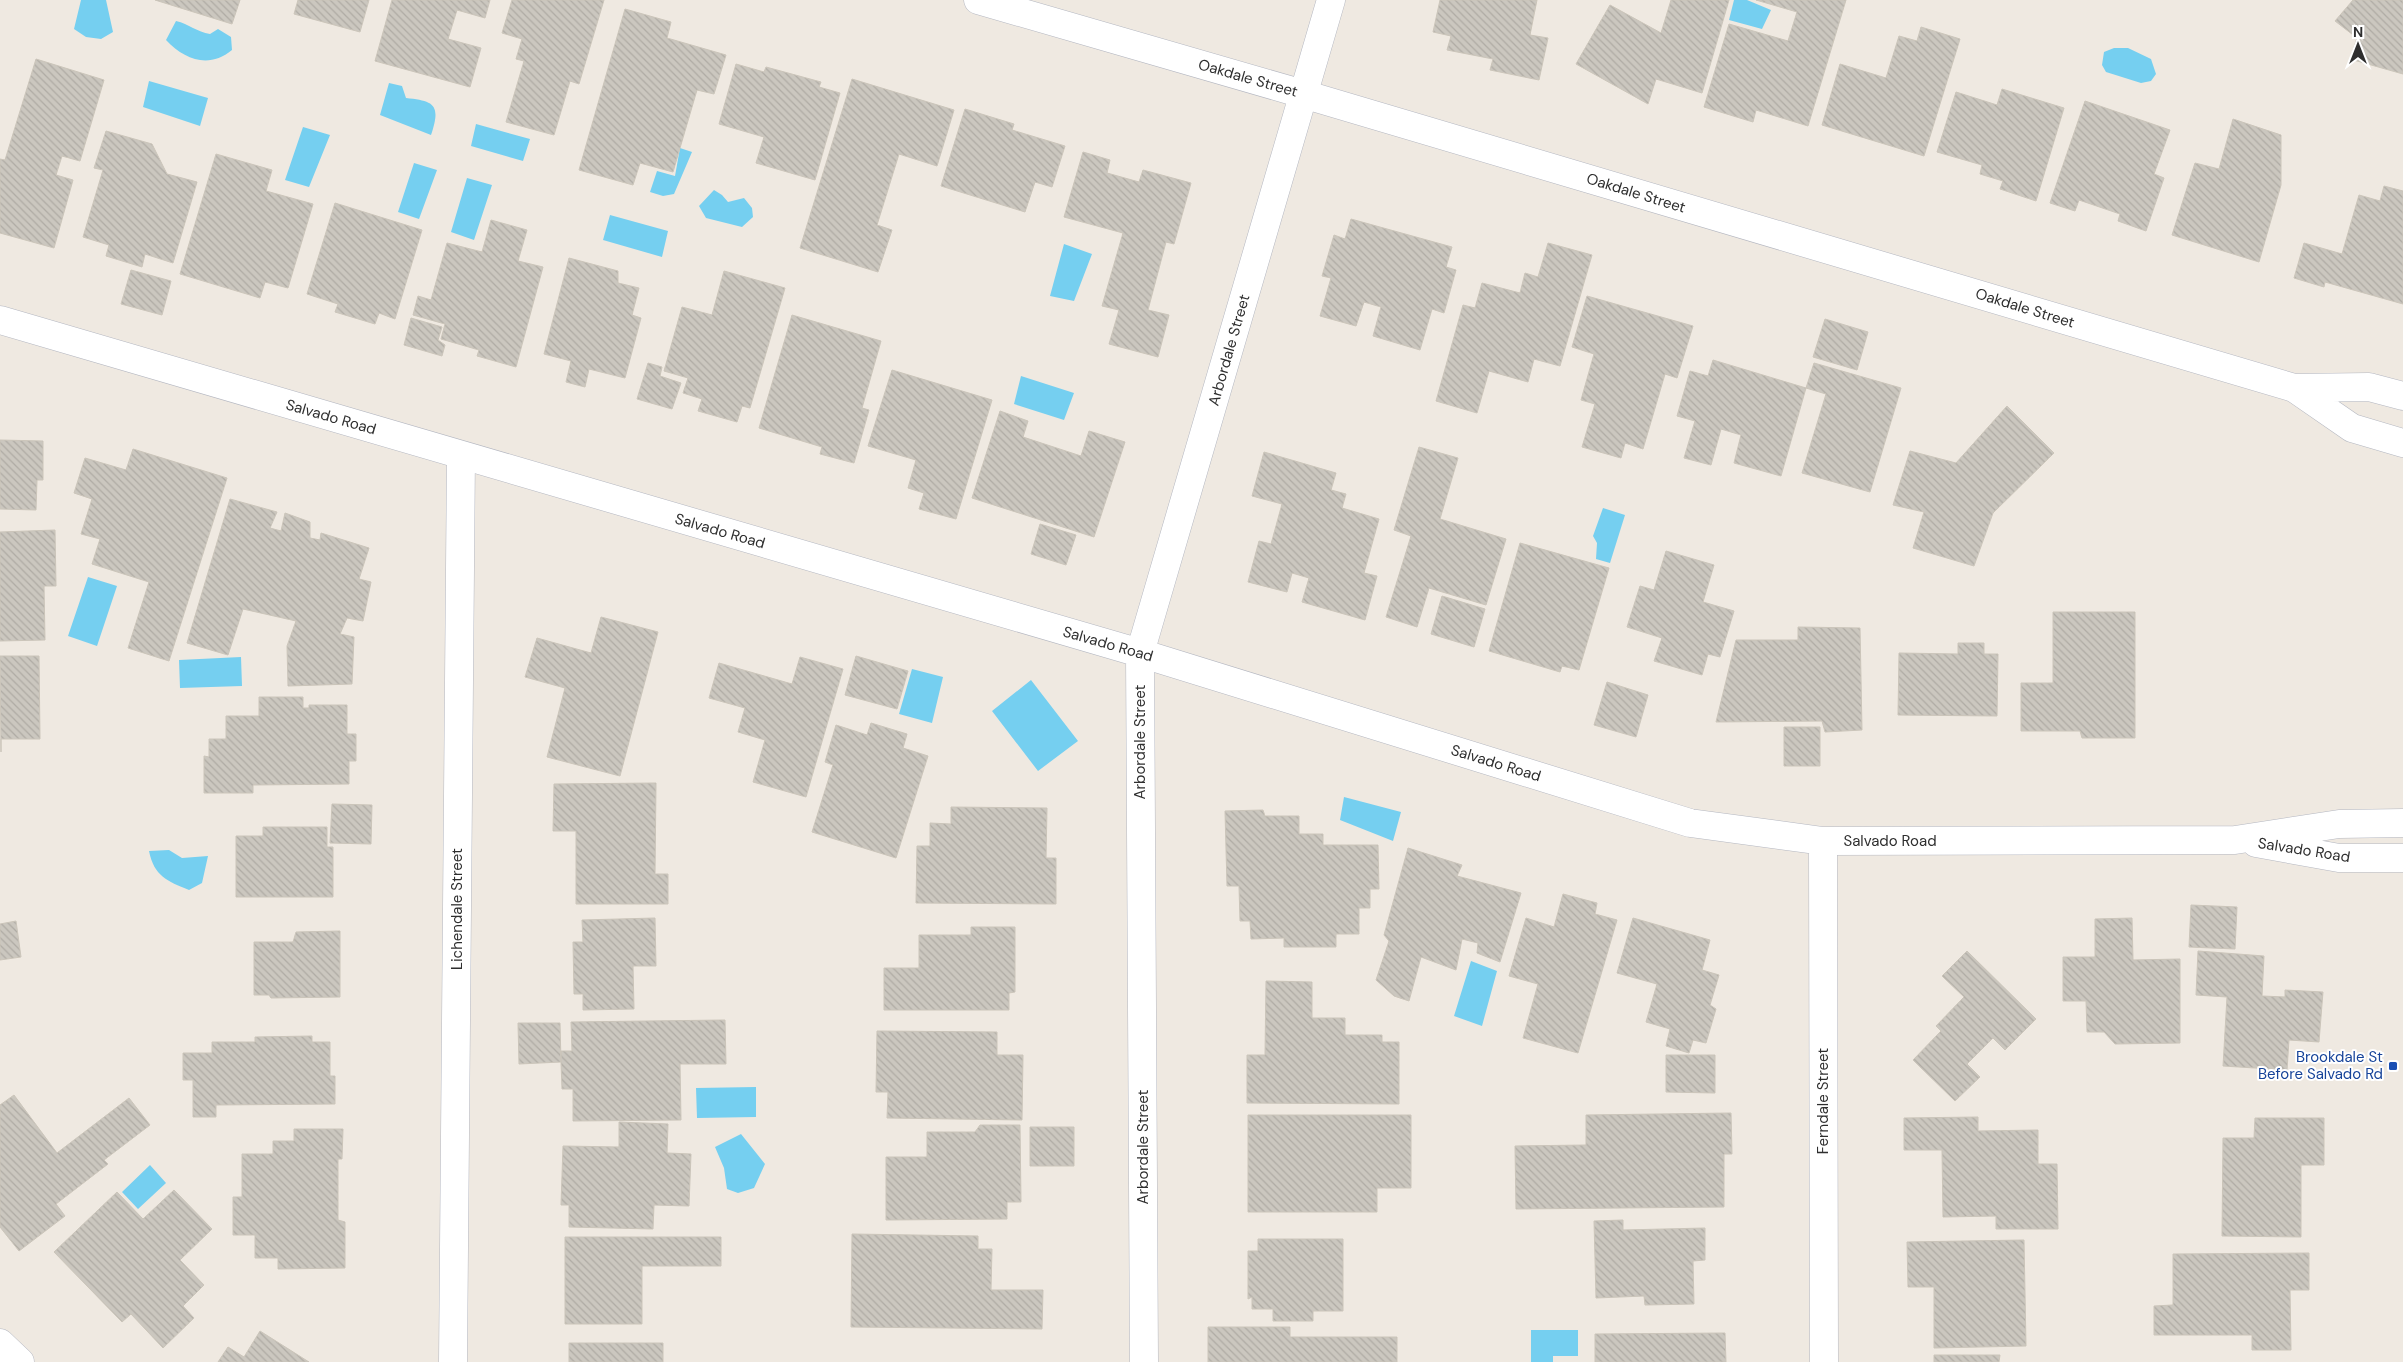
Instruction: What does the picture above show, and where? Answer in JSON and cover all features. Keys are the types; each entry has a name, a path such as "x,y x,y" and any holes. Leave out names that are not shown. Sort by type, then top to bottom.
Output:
{"street":[{"name":"Oakdale Street","path":"978,0 1303,94 2294,388 2369,388 2403,396"},
{"name":"Arbordale Street","path":"1144,1362 1140,653 1331,0"},
{"name":"Salvado Road","path":"0,320 1140,653 1690,823 1823,841 2235,840 2339,824 2403,823"},
{"name":"Oakdale Street","path":"2294,388 2352,428 2403,443"},
{"name":"Lichendale Street","path":"453,1362 461,455"},
{"name":"Salvado Road","path":"2235,840 2339,858 2403,858"},
{"name":"Ferndale Street","path":"1823,841 1824,1362"},
{"path":"0,1343 20,1362"}],"water":[{"path":"81,0 106,0 113,32 101,39 86,37 74,29"},
{"path":"1734,0 1747,0 1771,10 1762,29 1729,20"},
{"path":"176,21 210,34 218,29 231,37 232,50 223,56 206,60 197,60 181,53 166,40"},
{"path":"2114,48 2128,48 2151,59 2156,74 2151,81 2141,83 2106,72 2102,65 2104,52"},
{"path":"149,81 208,98 200,126 143,107"},
{"path":"389,83 402,86 406,98 424,101 433,106 435,117 431,135 380,115"},
{"path":"476,124 530,139 523,161 471,146"},
{"path":"303,127 330,135 309,187 285,180"},
{"path":"680,148 692,152 674,194 663,196 650,192 657,171 675,176"},
{"path":"414,163 437,170 419,219 398,212"},
{"path":"467,178 492,185 474,240 451,232"},
{"path":"714,190 728,202 744,198 752,208 753,217 742,227 706,218 699,206"},
{"path":"610,215 668,231 662,257 603,240"},
{"path":"1064,244 1092,254 1074,301 1050,296"},
{"path":"1021,376 1074,393 1064,420 1014,404"},
{"path":"1603,508 1625,515 1610,563 1596,559 1597,543 1593,536"},
{"path":"88,577 117,586 97,646 68,636"},
{"path":"241,657 242,686 180,688 179,660"},
{"path":"912,669 943,677 932,723 899,714"},
{"path":"1031,680 1078,741 1038,771 992,711"},
{"path":"1344,797 1401,812 1393,841 1340,820"},
{"path":"169,850 182,858 208,856 202,883 189,890 174,884 158,872 149,851"},
{"path":"1471,961 1497,971 1482,1026 1454,1016"},
{"path":"756,1087 756,1117 697,1118 696,1088"},
{"path":"741,1134 765,1164 754,1188 738,1193 727,1189 724,1168 715,1147"},
{"path":"150,1165 166,1183 138,1209 122,1192"},
{"path":"1531,1330 1578,1330 1578,1356 1553,1356 1553,1362 1531,1362"}],"building":[{"path":"155,0 240,0 232,24"},
{"path":"298,0 369,0 360,32 294,14"},
{"path":"392,0 490,0 485,18 457,10 448,39 481,48 470,87 375,61"},
{"path":"512,0 604,0 579,84 570,81 554,135 506,122 524,61 516,59 522,39 502,33"},
{"path":"1440,0 1537,0 1530,35 1548,38 1539,80 1490,70 1493,59 1447,50 1451,36 1433,32"},
{"path":"1671,0 1729,0 1702,93 1656,79 1648,104 1576,64 1610,5 1661,33"},
{"path":"1756,0 1846,0 1808,126 1756,110 1753,122 1704,107 1729,24 1788,41 1797,12"},
{"path":"2353,0 2403,0 2403,74 2350,59 2357,38 2335,21"},
{"path":"625,9 671,22 667,38 726,55 714,94 697,90 673,172 640,163 633,185 579,170"},
{"path":"1921,27 1960,39 1924,156 1822,125 1840,64 1886,78 1899,36 1917,41"},
{"path":"36,59 104,80 80,161 62,156 56,175 73,180 54,248 0,233 0,159 5,160"},
{"path":"736,64 764,72 766,67 821,82 819,87 840,93 815,180 756,163 764,137 719,124"},
{"path":"852,79 954,110 937,166 899,154 877,225 892,230 878,272 800,248"},
{"path":"2002,89 2064,108 2036,201 2000,189 2003,181 1980,174 1982,165 1937,152 1956,92 1997,105"},
{"path":"2085,101 2170,130 2154,174 2164,178 2146,231 2118,221 2120,214 2079,200 2075,211 2050,203"},
{"path":"965,109 1014,124 1012,130 1065,146 1052,187 1035,182 1025,212 941,186"},
{"path":"2233,119 2281,135 2281,185 2259,262 2172,235 2195,163 2219,169"},
{"path":"106,131 152,144 167,174 197,182 173,263 145,254 142,267 106,256 109,245 83,237 103,170 94,168"},
{"path":"1083,152 1110,160 1107,173 1139,182 1143,170 1191,183 1174,244 1166,242 1148,310 1169,315 1158,357 1109,344 1119,310 1102,306 1123,233 1064,217"},
{"path":"216,154 272,170 266,191 313,204 288,288 265,282 260,298 180,274"},
{"path":"2384,186 2403,191 2403,304 2325,282 2324,287 2294,278 2304,243 2342,254 2359,195 2380,201"},
{"path":"335,203 422,230 395,319 379,313 375,324 335,312 338,304 307,294"},
{"path":"1351,219 1452,247 1446,267 1456,270 1444,313 1432,309 1420,350 1373,336 1381,307 1364,302 1356,326 1320,316 1331,278 1322,276 1334,235 1345,239"},
{"path":"491,220 527,230 518,261 543,267 516,367 477,356 479,350 441,339 445,324 413,315 418,296 431,300 447,243 482,252"},
{"path":"1548,243 1592,255 1560,366 1534,359 1528,382 1489,371 1477,413 1436,401 1463,305 1475,308 1482,283 1520,293 1525,273 1538,277"},
{"path":"569,258 618,271 618,283 639,288 632,315 641,318 625,378 589,369 585,387 566,382 571,361 544,354"},
{"path":"131,270 171,281 162,315 121,304"},
{"path":"724,271 785,288 750,408 742,406 737,422 698,411 702,399 683,393 688,378 664,371 682,307 712,315"},
{"path":"1587,296 1693,326 1677,378 1665,374 1643,449 1625,443 1621,458 1582,447 1595,404 1581,400 1594,354 1572,347"},
{"path":"792,315 881,341 862,408 869,410 854,463 820,454 822,447 759,428"},
{"path":"411,318 442,327 438,340 445,345 442,356 404,345"},
{"path":"1825,319 1868,332 1857,370 1813,357"},
{"path":"1713,360 1806,388 1781,476 1734,463 1741,435 1721,429 1711,465 1684,458 1695,421 1677,416 1690,371 1708,376"},
{"path":"648,363 662,367 660,376 681,383 672,409 637,399"},
{"path":"1814,363 1901,388 1870,492 1802,473 1826,394 1806,388"},
{"path":"892,370 992,400 956,519 919,509 924,493 908,488 916,460 868,446"},
{"path":"2007,406 2054,453 1993,513 1974,566 1913,548 1924,512 1893,505 1910,451 1956,463"},
{"path":"1000,411 1028,421 1023,437 1081,456 1089,431 1125,442 1094,537 972,498"},
{"path":"0,440 43,441 43,480 37,480 36,510 0,509"},
{"path":"1419,447 1458,458 1440,519 1506,539 1486,605 1429,588 1417,627 1386,617 1411,536 1394,530"},
{"path":"133,449 227,478 169,661 128,648 149,582 92,564 100,539 81,534 92,499 74,493 85,458 126,470"},
{"path":"1264,452 1336,473 1331,490 1346,494 1342,508 1379,519 1364,573 1377,576 1365,620 1302,602 1309,578 1292,573 1287,592 1248,582 1259,541 1271,544 1282,504 1252,496"},
{"path":"230,499 277,512 270,528 281,531 285,513 310,522 310,538 320,540 321,533 369,548 359,579 371,582 363,621 347,618 340,634 354,637 352,684 288,686 287,646 296,621 243,609 228,655 187,643"},
{"path":"1040,524 1076,535 1066,565 1031,554"},
{"path":"55,530 56,586 44,586 45,640 0,641 0,532"},
{"path":"1520,543 1609,568 1579,670 1562,666 1560,672 1489,651"},
{"path":"1666,551 1714,565 1703,602 1734,611 1720,657 1708,654 1702,675 1654,661 1662,638 1627,627 1640,586 1654,590"},
{"path":"1442,596 1485,609 1474,647 1431,634"},
{"path":"2053,612 2135,612 2135,738 2082,738 2080,731 2021,731 2021,683 2053,683"},
{"path":"601,617 658,632 620,776 547,757 565,688 525,677 537,638 591,653"},
{"path":"1798,627 1860,628 1862,730 1825,732 1822,721 1716,722 1736,640 1798,640"},
{"path":"1958,643 1984,643 1984,654 1998,654 1997,716 1898,715 1899,653 1958,654"},
{"path":"0,656 39,656 40,739 1,739 1,752"},
{"path":"856,656 908,671 897,709 845,695"},
{"path":"800,657 843,669 806,797 753,782 765,740 738,732 745,708 709,698 719,663 792,684"},
{"path":"1607,682 1648,695 1636,737 1594,725"},
{"path":"259,697 303,697 303,708 309,708 309,705 347,705 347,734 356,734 356,761 349,761 349,784 253,785 253,793 204,793 204,756 209,757 209,739 226,739 226,716 259,716"},
{"path":"871,723 907,734 903,748 928,756 896,858 812,832 833,765 825,762 836,725 867,735"},
{"path":"1784,727 1820,727 1820,766 1784,766"},
{"path":"656,783 655,874 668,874 668,904 576,904 576,831 553,831 554,784"},
{"path":"332,804 372,805 371,844 330,843"},
{"path":"951,807 1047,808 1046,858 1056,858 1056,904 916,903 917,846 930,846 930,823 951,824"},
{"path":"1263,810 1265,816 1299,816 1299,834 1323,834 1323,845 1378,845 1379,889 1370,889 1370,908 1359,908 1359,934 1336,934 1336,947 1284,947 1284,938 1251,939 1250,921 1240,921 1239,886 1227,886 1225,811"},
{"path":"263,827 327,827 327,847 333,847 333,897 236,897 236,836 263,836"},
{"path":"1408,848 1462,865 1457,876 1521,893 1500,962 1477,953 1478,943 1462,939 1456,970 1421,957 1409,1001 1394,996 1376,980 1389,941 1384,935"},
{"path":"1563,894 1597,903 1595,914 1617,920 1578,1053 1523,1038 1538,984 1509,976 1526,918 1554,927"},
{"path":"2191,905 2237,907 2235,949 2189,947"},
{"path":"655,918 656,966 633,966 634,1009 583,1010 583,994 574,994 573,942 583,942 582,920"},
{"path":"1633,918 1710,940 1702,970 1719,975 1710,1005 1716,1009 1706,1043 1693,1040 1689,1053 1666,1046 1670,1029 1646,1022 1657,984 1617,973"},
{"path":"2132,918 2133,960 2180,959 2180,1043 2115,1044 2104,1032 2087,1032 2086,1001 2063,1001 2063,957 2095,957 2095,919"},
{"path":"16,921 21,957 0,960 0,924"},
{"path":"971,927 1015,927 1015,992 1009,993 1009,1010 884,1010 884,968 919,968 919,935 971,935"},
{"path":"340,931 340,997 271,998 269,995 254,995 254,942 293,942 296,932"},
{"path":"1967,951 2036,1019 2005,1050 1993,1038 1967,1064 1980,1077 1955,1101 1913,1060 1941,1031 1936,1026 1964,997 1942,976"},
{"path":"2198,951 2264,956 2262,996 2285,997 2285,990 2323,992 2319,1042 2289,1040 2287,1070 2223,1066 2227,997 2196,995"},
{"path":"1266,981 1312,982 1312,1018 1345,1018 1345,1035 1382,1035 1382,1042 1399,1042 1399,1104 1247,1103 1247,1055 1265,1055"},
{"path":"725,1020 726,1064 680,1064 681,1120 573,1121 573,1089 562,1089 561,1062 561,1051 572,1051 571,1022"},
{"path":"518,1023 560,1023 561,1062 519,1064"},
{"path":"877,1031 997,1032 997,1055 1023,1055 1022,1120 887,1118 888,1092 876,1092"},
{"path":"312,1036 312,1042 330,1042 330,1076 335,1076 335,1104 216,1105 216,1117 193,1117 193,1080 183,1080 183,1053 212,1053 212,1042 255,1042 255,1037"},
{"path":"1666,1055 1715,1055 1715,1093 1666,1092"},
{"path":"14,1095 57,1153 129,1098 150,1125 104,1160 108,1164 56,1204 65,1216 19,1251 0,1227 0,1105"},
{"path":"1731,1113 1732,1154 1724,1154 1724,1207 1516,1209 1515,1146 1586,1145 1586,1115"},
{"path":"1248,1115 1411,1115 1411,1188 1377,1188 1377,1212 1248,1212"},
{"path":"1978,1117 1978,1131 2038,1130 2038,1164 2057,1164 2058,1229 1996,1229 1996,1216 1943,1217 1942,1150 1904,1150 1904,1118"},
{"path":"2255,1118 2324,1118 2324,1165 2301,1165 2301,1237 2222,1236 2223,1138 2254,1138"},
{"path":"619,1122 668,1124 667,1153 691,1154 689,1206 654,1205 653,1229 569,1227 569,1205 561,1205 563,1146 619,1147"},
{"path":"980,1125 1020,1125 1021,1202 1007,1202 1007,1219 886,1220 886,1157 927,1157 927,1132 975,1132"},
{"path":"1030,1127 1074,1127 1074,1166 1030,1166"},
{"path":"294,1129 343,1129 342,1159 338,1159 338,1220 345,1222 345,1268 278,1269 278,1258 255,1258 255,1235 233,1235 233,1197 242,1197 242,1154 273,1154 273,1141 294,1141"},
{"path":"174,1190 212,1229 180,1260 204,1285 183,1306 194,1318 163,1348 131,1314 122,1322 54,1252 117,1192 143,1219"},
{"path":"1623,1220 1623,1230 1705,1228 1705,1260 1693,1261 1694,1304 1645,1305 1644,1296 1596,1298 1594,1221"},
{"path":"852,1234 978,1236 978,1249 992,1249 991,1290 1043,1290 1042,1329 851,1327"},
{"path":"565,1237 721,1237 721,1266 642,1266 642,1324 565,1324"},
{"path":"1258,1239 1343,1239 1343,1311 1313,1311 1313,1321 1273,1321 1273,1309 1252,1309 1252,1297 1248,1299 1248,1251 1258,1251"},
{"path":"2024,1240 2026,1346 1934,1348 1934,1287 1908,1287 1907,1242"},
{"path":"2309,1253 2309,1290 2290,1290 2291,1350 2252,1350 2252,1335 2154,1335 2154,1306 2173,1305 2173,1254"},
{"path":"1208,1327 1290,1327 1290,1337 1397,1337 1397,1362 1208,1362"},
{"path":"260,1331 309,1362 218,1362 228,1347 244,1357"},
{"path":"1725,1333 1726,1362 1595,1362 1595,1334"},
{"path":"569,1343 663,1343 663,1362 569,1362"},
{"path":"1934,1355 2000,1355 1999,1362 1934,1362"}],"place":[{"name":"Brookdale St Before Salvado Rd","path":"2393,1066"}]}
